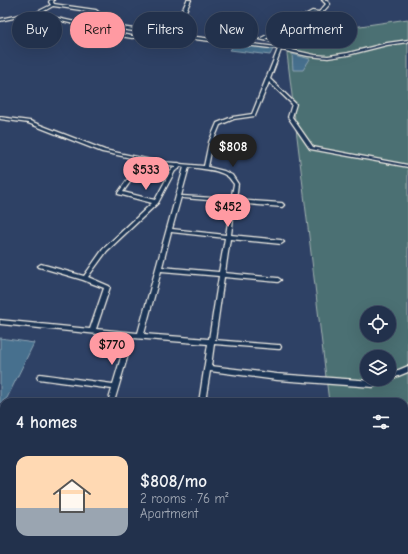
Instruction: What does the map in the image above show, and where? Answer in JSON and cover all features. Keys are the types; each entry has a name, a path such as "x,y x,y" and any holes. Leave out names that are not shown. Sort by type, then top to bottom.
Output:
{"street":[{"path":"52,0 51,2 53,4"},
{"path":"184,12 189,0"},
{"path":"290,52 288,47 284,44 261,39 276,32 280,26 286,25 291,20 301,16 306,16 312,12 320,12 328,4 324,0"},
{"path":"39,12 53,4 95,11 112,25 120,28 133,30"},
{"path":"0,20 12,17"},
{"path":"62,20 79,24 96,31 133,37"},
{"path":"197,38 280,49 314,57 328,57 373,48 378,45 408,41"},
{"path":"206,168 211,142 218,124 233,118 254,115 280,49"},
{"path":"269,80 294,104 290,117 312,148 408,166"},
{"path":"0,118 29,122 104,151 222,172 230,176 236,184 203,398"},
{"path":"144,159 120,193 156,202"},
{"path":"85,278 105,250 156,202 173,170 177,168 179,164"},
{"path":"140,336 188,166"},
{"path":"183,198 282,206"},
{"path":"172,231 281,242"},
{"path":"41,266 85,278 107,287 92,331"},
{"path":"162,269 221,276 278,280"},
{"path":"0,322 140,336 278,347"},
{"path":"112,398 131,335"},
{"path":"207,368 277,377 360,383"},
{"path":"396,374 408,369"},
{"path":"40,377 116,387"}],"green space":[{"path":"408,19 408,398 329,398 286,48 357,48 357,26"}],"water":[{"path":"258,47 273,49 270,55 230,50 232,48"},
{"path":"292,54 310,59 303,70 293,70"},
{"path":"0,338 34,343 7,398 0,398"}]}
